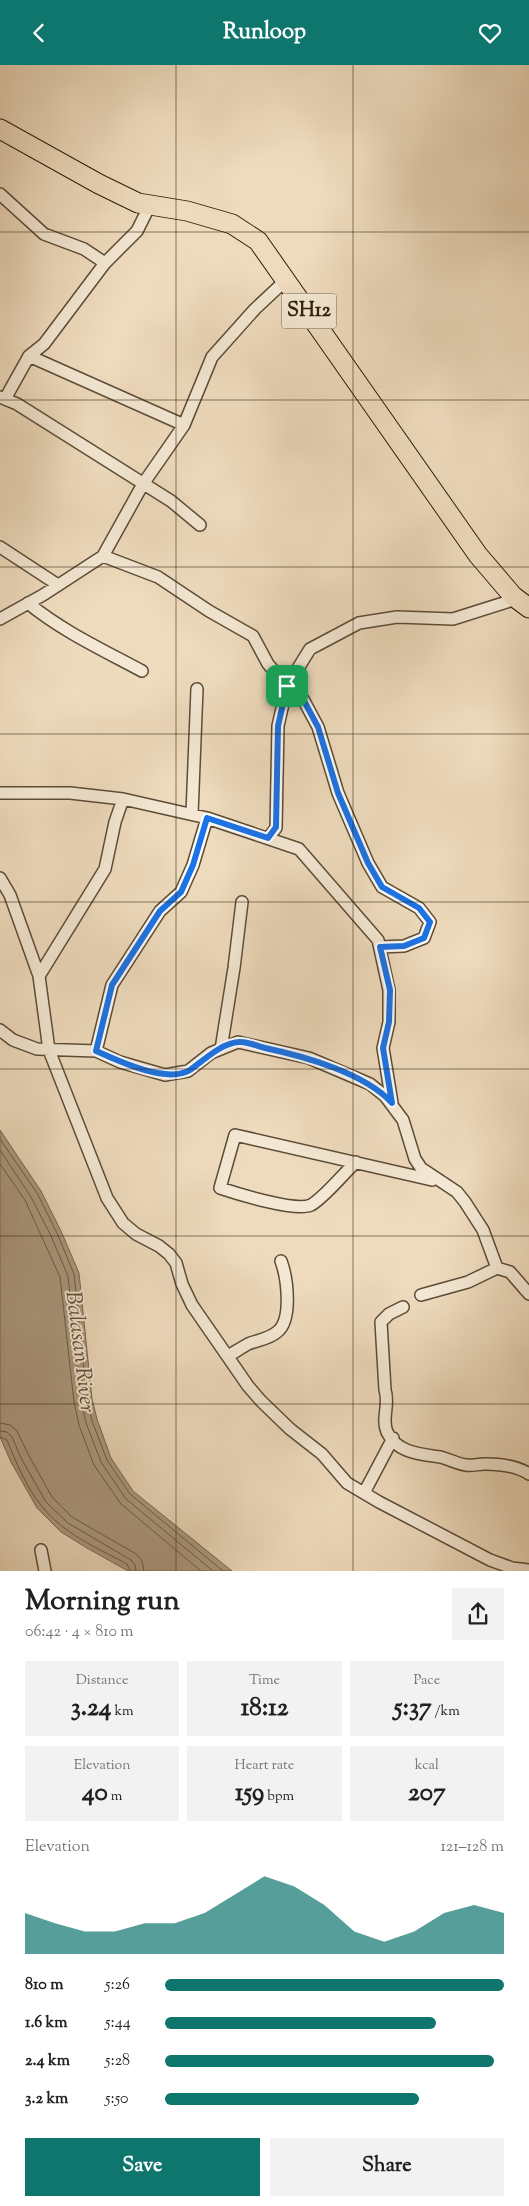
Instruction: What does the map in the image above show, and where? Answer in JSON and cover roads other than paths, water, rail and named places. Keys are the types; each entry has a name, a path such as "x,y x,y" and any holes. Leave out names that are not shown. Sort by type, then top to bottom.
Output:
{"main road":[{"name":"SH12","path":"0,129 99,184 138,203 188,211 232,224 258,241 478,555 523,604"}],"street":[{"path":"0,194 44,234 84,249 105,263"},
{"path":"150,205 137,231 105,263 44,344 29,356 2,398 16,404 170,501 200,525"},
{"path":"0,619 103,556 143,484 184,425 212,357 255,309 286,280"},
{"path":"29,356 184,425"},
{"path":"0,547 58,585"},
{"path":"103,556 158,577 209,611 253,636 268,664 287,686 303,699 318,727 338,793 368,863 382,887 419,908 430,922 424,938 404,946 380,947"},
{"path":"28,603 45,617 142,671"},
{"path":"268,838 276,827 278,726 287,686 310,649 359,623 397,617 454,619 523,604"},
{"path":"192,814 197,689"},
{"path":"0,793 70,793 123,799 207,818 299,849 378,940 390,990 389,1022 383,1048 392,1103"},
{"path":"39,976 105,869 115,822 123,799"},
{"path":"96,1051 112,985 160,911 181,892 193,865 207,818"},
{"path":"0,878 10,895 39,976 50,1049 111,1207 128,1229 162,1248 173,1259 187,1297 248,1386 267,1407 322,1454 343,1479 364,1493 490,1560 512,1568 529,1570"},
{"path":"221,1049 242,902"},
{"path":"0,1030 13,1041 37,1049 96,1051 120,1062 165,1075 188,1071 211,1053 238,1041 309,1058 370,1084 392,1103 405,1123 415,1159 426,1173 457,1193 470,1210 486,1237 490,1255 497,1269"},
{"path":"356,1162 314,1203 304,1207 249,1197 220,1188 235,1135 356,1162 437,1181"},
{"path":"228,1356 248,1345 273,1335 282,1327 288,1286 281,1261"},
{"path":"421,1295 468,1282 497,1269 510,1272 529,1294"},
{"path":"403,1307 389,1314 381,1322 385,1391 387,1397 385,1419 387,1431 392,1439 403,1449 413,1453 440,1457 465,1465 485,1464 510,1467 529,1474"},
{"path":"364,1493 392,1439"},
{"path":"42,1550 45,1571"}],"water":[{"name":"Balasan River","path":"0,1130 41,1191 79,1273 92,1399 111,1458 133,1491 232,1571 128,1571 61,1532 37,1508 11,1462 0,1437"}]}
